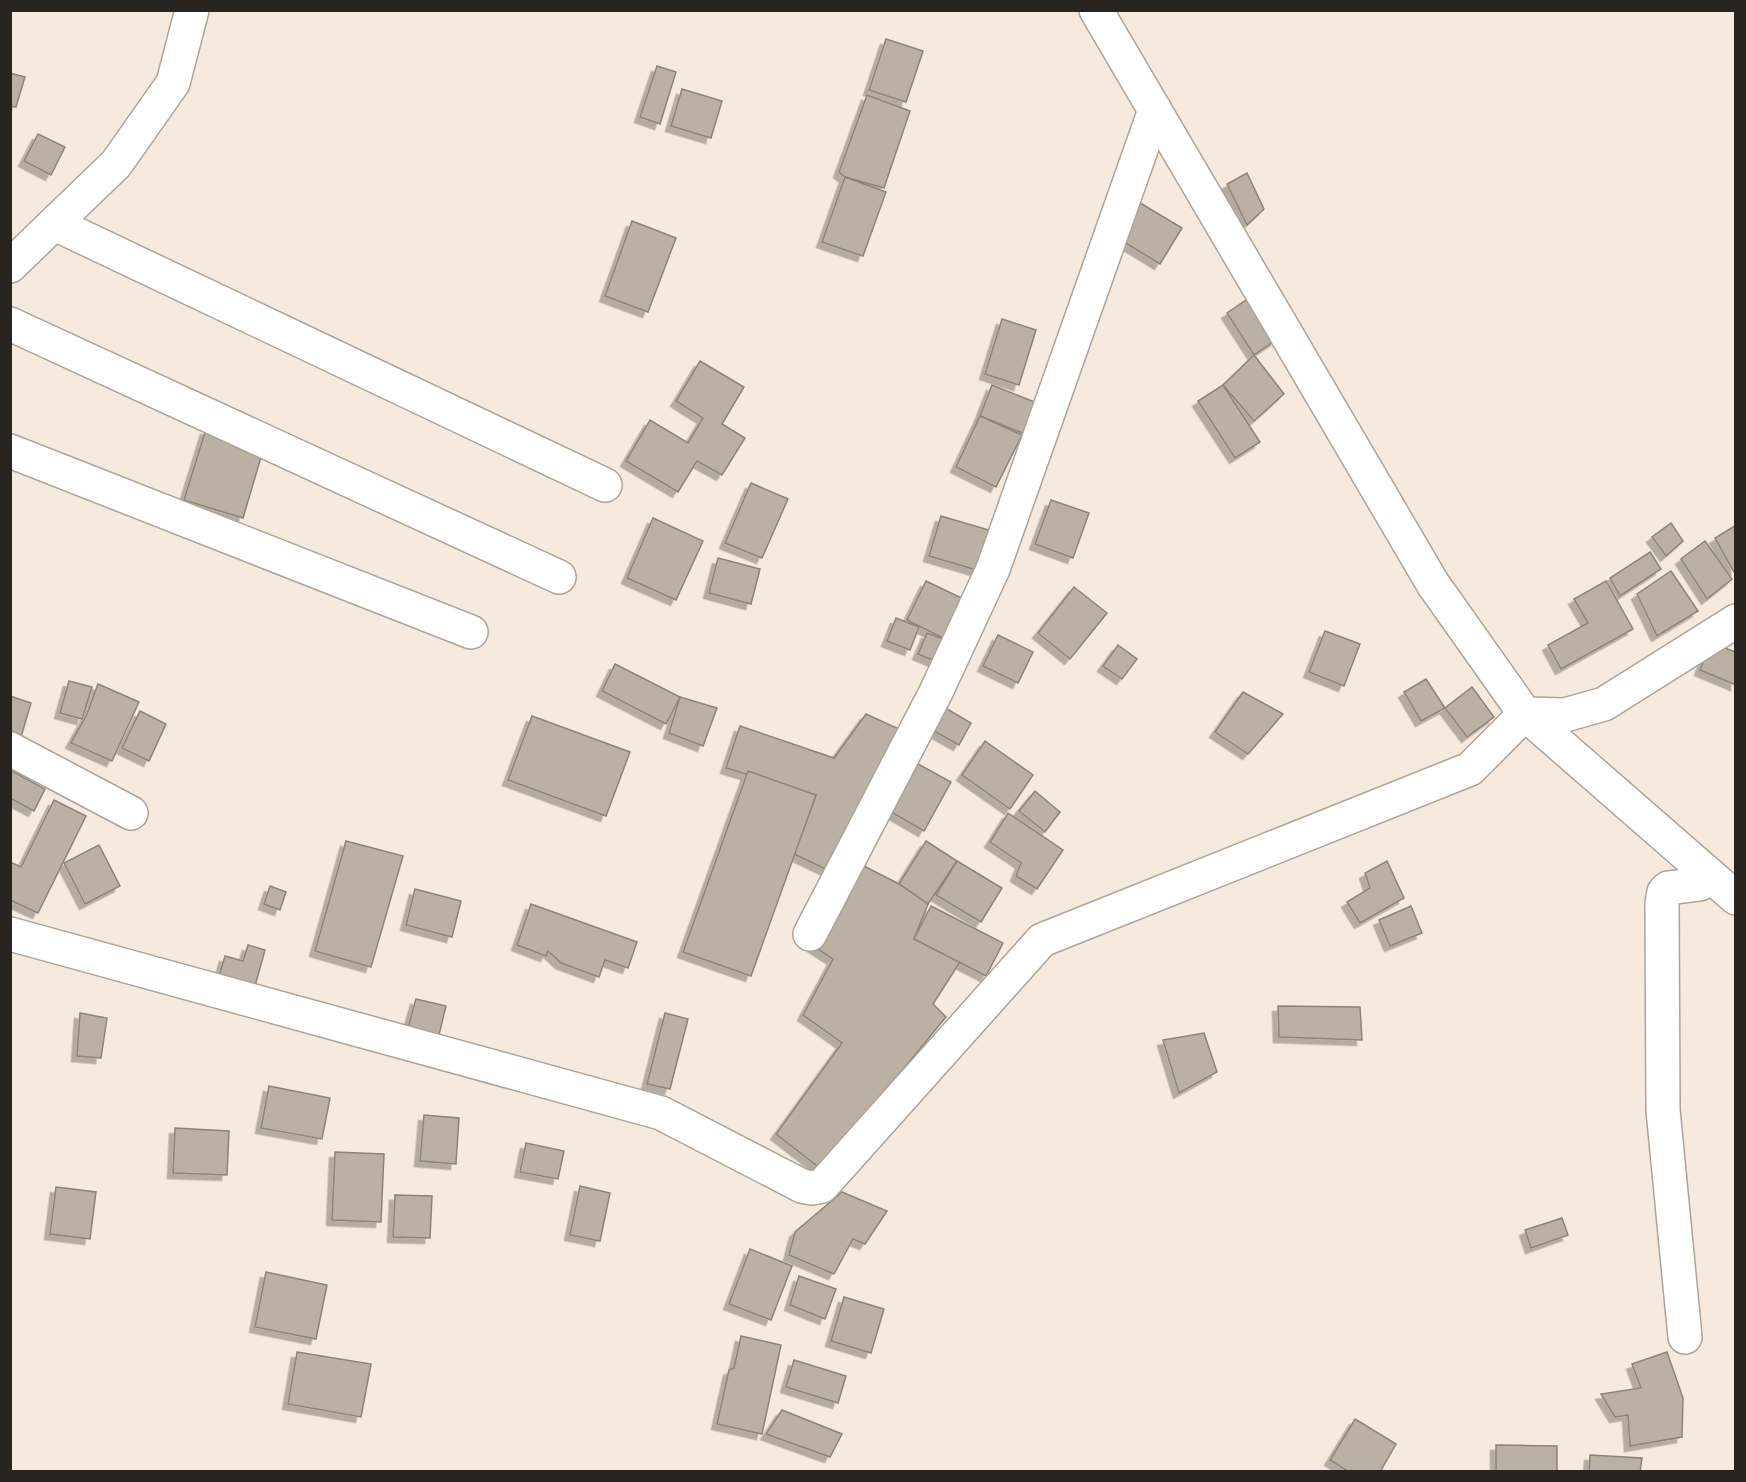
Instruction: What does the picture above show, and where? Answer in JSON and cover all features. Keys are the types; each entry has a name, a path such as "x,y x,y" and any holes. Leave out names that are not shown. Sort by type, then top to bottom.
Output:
{"street":[{"path":"10,266 116,164 173,83 192,10"},
{"path":"1096,10 1433,584 1525,714 1736,898"},
{"path":"810,934 936,692 993,569 1155,110"},
{"path":"55,224 605,485"},
{"path":"10,324 559,577"},
{"path":"10,451 471,632"},
{"path":"10,934 661,1113 802,1186 812,1188 822,1186 1042,940 1470,769 1525,714 1565,715 1604,704 1736,621"},
{"path":"10,749 131,813"},
{"path":"1685,1337 1663,1110 1662,903 1664,892 1668,888 1700,884 1711,876"}],"building":[{"path":"886,39 923,51 906,102 869,90"},
{"path":"657,66 676,72 660,124 640,117"},
{"path":"10,73 25,77 16,107 10,106"},
{"path":"682,89 722,101 711,138 671,126"},
{"path":"867,95 910,111 884,188 845,177 839,172"},
{"path":"38,134 65,147 51,175 24,161"},
{"path":"1247,173 1264,209 1247,225 1227,184"},
{"path":"845,177 886,192 863,256 822,242"},
{"path":"1132,198 1182,228 1160,264 1111,234"},
{"path":"632,221 676,238 648,312 605,296"},
{"path":"1249,298 1276,340 1254,355 1227,313"},
{"path":"1002,319 1036,330 1019,385 985,374"},
{"path":"1254,355 1284,394 1254,421 1223,385"},
{"path":"700,361 744,387 722,424 745,438 722,475 697,461 678,492 626,461 650,420 688,443 703,418 676,401"},
{"path":"992,385 1047,407 1035,438 980,416"},
{"path":"1223,385 1260,442 1235,458 1198,401"},
{"path":"980,416 1022,435 996,487 956,467"},
{"path":"206,429 264,447 243,518 184,500"},
{"path":"751,483 788,499 762,558 725,543"},
{"path":"1051,500 1089,513 1073,558 1035,544"},
{"path":"941,516 992,531 980,571 929,556"},
{"path":"653,518 703,541 676,600 627,578"},
{"path":"1671,523 1683,541 1666,556 1652,537"},
{"path":"1736,525 1736,571 1734,572 1715,538"},
{"path":"1705,541 1732,579 1707,599 1681,559"},
{"path":"1650,552 1661,569 1620,596 1610,578"},
{"path":"718,558 760,569 751,604 709,593"},
{"path":"1671,571 1698,611 1657,636 1637,594"},
{"path":"926,581 970,602 951,642 907,620"},
{"path":"1606,581 1633,629 1561,669 1548,645 1588,623 1574,599"},
{"path":"1074,587 1107,613 1070,659 1038,633"},
{"path":"896,618 919,627 910,650 887,641"},
{"path":"1325,631 1360,644 1344,686 1309,672"},
{"path":"927,633 951,642 942,664 918,654"},
{"path":"998,635 1033,652 1018,683 983,666"},
{"path":"1711,643 1736,652 1736,685 1700,670"},
{"path":"1118,645 1137,659 1122,679 1103,666"},
{"path":"615,664 680,697 666,724 602,691"},
{"path":"1426,679 1445,708 1421,721 1404,692"},
{"path":"69,681 92,687 82,719 60,713"},
{"path":"98,684 139,702 112,761 71,743 87,714"},
{"path":"1472,687 1494,717 1467,737 1445,708"},
{"path":"1243,692 1283,714 1248,754 1215,732"},
{"path":"10,696 31,703 21,737 10,733"},
{"path":"680,697 717,708 703,746 669,733"},
{"path":"935,702 971,723 959,745 923,725"},
{"path":"140,711 166,724 149,761 122,748"},
{"path":"866,714 910,734 836,874 794,854 816,795 726,768 740,726 834,758"},
{"path":"532,716 630,752 606,816 508,780"},
{"path":"985,741 1033,775 1010,809 962,775"},
{"path":"918,764 951,782 924,831 891,812"},
{"path":"10,770 45,789 34,811 10,798"},
{"path":"748,771 816,795 751,976 683,952"},
{"path":"1035,791 1060,812 1045,832 1019,811"},
{"path":"54,800 86,816 38,913 10,900 10,862 21,867"},
{"path":"1008,813 1063,850 1037,889 1016,876 1021,863 990,842"},
{"path":"346,841 403,856 371,967 315,951"},
{"path":"926,841 957,861 928,904 899,884"},
{"path":"99,845 120,886 85,904 64,863"},
{"path":"957,861 1002,888 981,922 936,895"},
{"path":"1387,861 1404,898 1360,923 1347,902 1370,888 1365,873"},
{"path":"856,862 899,884 928,904 914,939 960,962 933,1004 946,1017 821,1169 776,1134 842,1043 803,1015 833,959 813,946"},
{"path":"270,886 286,892 280,910 264,904"},
{"path":"415,889 461,901 452,937 406,925"},
{"path":"531,904 637,942 628,968 605,960 599,977 561,963 548,951 546,956 517,945"},
{"path":"931,906 1003,943 986,976 914,939"},
{"path":"1411,906 1422,933 1390,946 1379,920"},
{"path":"248,945 265,950 255,986 219,976 225,956 243,961"},
{"path":"416,999 446,1006 438,1039 407,1031"},
{"path":"1278,1006 1360,1007 1362,1040 1279,1037"},
{"path":"80,1013 107,1018 101,1058 77,1056"},
{"path":"665,1013 688,1019 670,1089 647,1084"},
{"path":"1204,1033 1217,1072 1179,1093 1163,1040"},
{"path":"269,1086 330,1098 322,1139 261,1128"},
{"path":"424,1115 459,1118 456,1164 420,1161"},
{"path":"175,1128 229,1131 227,1175 173,1173"},
{"path":"526,1143 564,1151 558,1179 520,1172"},
{"path":"335,1152 384,1154 381,1222 332,1220"},
{"path":"580,1186 610,1193 600,1241 570,1235"},
{"path":"56,1187 96,1192 90,1239 50,1234"},
{"path":"842,1192 887,1211 865,1244 853,1239 834,1274 789,1255 795,1232"},
{"path":"395,1195 432,1196 430,1238 393,1237"},
{"path":"1562,1218 1568,1235 1531,1248 1525,1230"},
{"path":"750,1249 792,1266 771,1320 729,1304"},
{"path":"266,1272 327,1285 316,1339 255,1327"},
{"path":"799,1276 836,1289 825,1319 790,1305"},
{"path":"844,1297 884,1309 871,1353 831,1341"},
{"path":"741,1336 781,1345 762,1434 717,1424 729,1370 734,1368"},
{"path":"297,1352 371,1364 361,1417 288,1404"},
{"path":"1667,1352 1683,1398 1682,1437 1630,1446 1628,1415 1615,1417 1601,1394 1641,1388 1632,1364"},
{"path":"794,1360 846,1376 838,1403 786,1387"},
{"path":"782,1410 842,1434 830,1457 766,1434"},
{"path":"1355,1419 1396,1444 1380,1472 1349,1472 1330,1460"},
{"path":"1496,1445 1557,1446 1557,1472 1496,1472"},
{"path":"1590,1455 1642,1458 1640,1472 1589,1472"}]}
